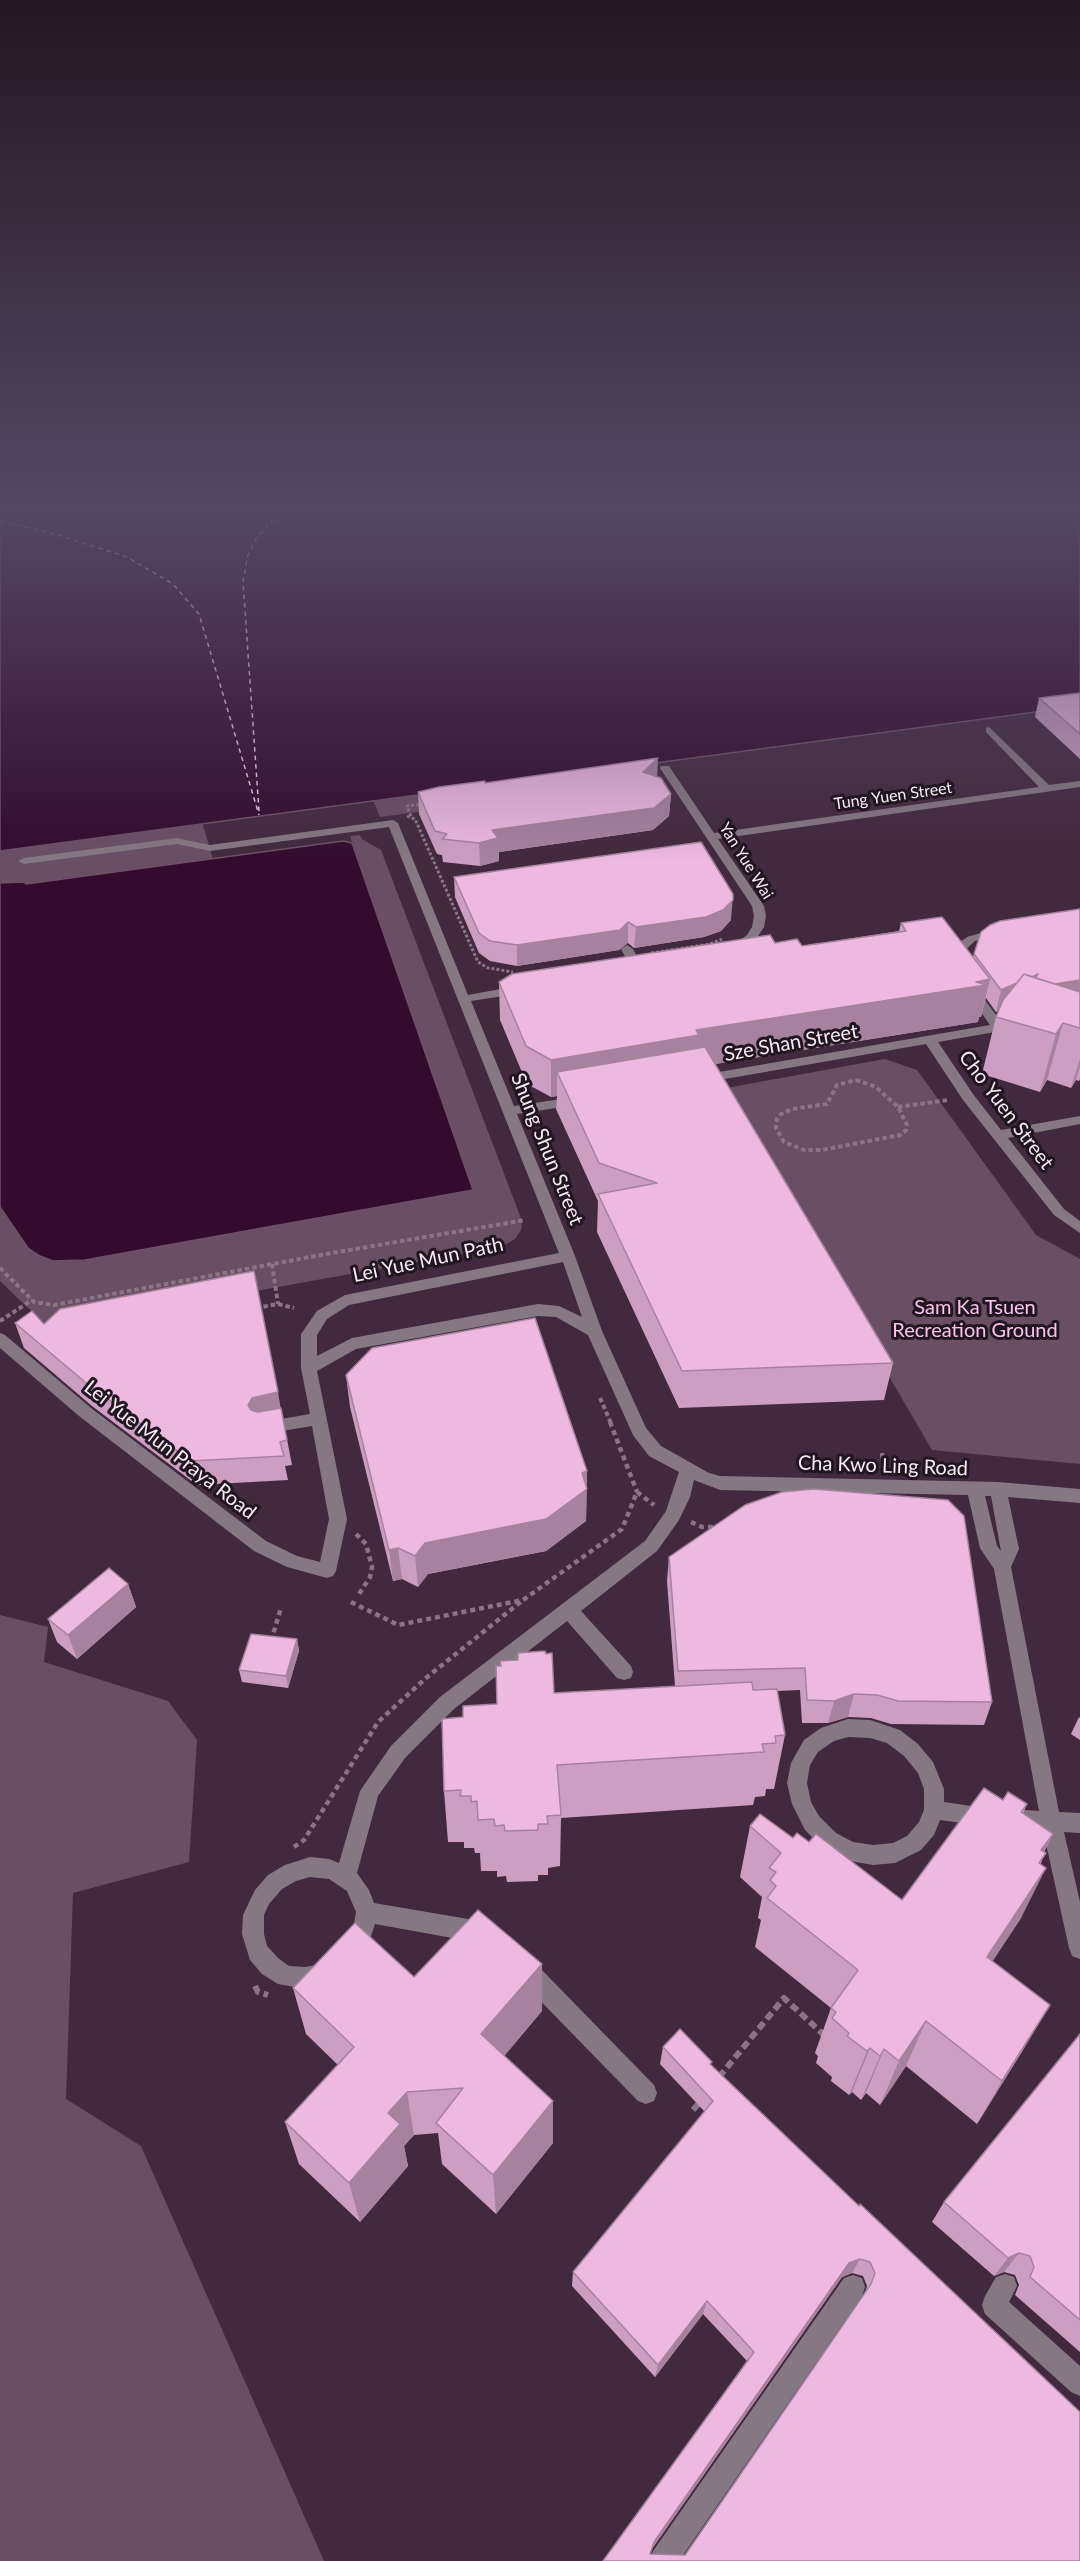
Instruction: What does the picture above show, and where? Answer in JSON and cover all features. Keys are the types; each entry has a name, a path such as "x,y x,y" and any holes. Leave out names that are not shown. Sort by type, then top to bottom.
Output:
{"street":[{"path":"988,730 1047,789"},
{"name":"Yan Yue Wai","path":"664,768 758,906 760,916 758,927 752,937 742,946 721,957"},
{"name":"Tung Yuen Street","path":"711,837 1080,784"},
{"path":"351,815 356,828"},
{"path":"24,861 177,841 210,848 356,828 397,820"},
{"name":"Shung Shun Street","path":"397,820 464,999 568,1256 594,1331 639,1431 655,1451 687,1470"},
{"path":"998,1027 952,964 959,949 971,939 1012,930"},
{"path":"628,952 639,971"},
{"path":"464,999 534,988"},
{"name":"Sze Shan Street","path":"692,1081 1022,1023"},
{"name":"Cho Yuen Street","path":"928,1038 968,1097 1059,1212 1080,1228"},
{"path":"510,1111 588,1099"},
{"path":"999,1135 1080,1120"},
{"name":"Lei Yue Mun Path","path":"327,1571 338,1520 309,1368 309,1334 322,1315 345,1300 568,1256"},
{"path":"309,1368 352,1344 538,1310 559,1312 594,1331"},
{"name":"Lei Yue Mun Praya Road","path":"0,1339 85,1412 260,1546 293,1562 327,1571"},
{"path":"264,1428 317,1419"},
{"path":"346,1877 370,1791 385,1768 447,1703 651,1546 673,1515 681,1497 687,1470"},
{"name":"Cha Kwo Ling Road","path":"687,1470 720,1483 998,1489 1080,1496"},
{"path":"975,1489 989,1548 1002,1567 1051,1821 1080,1948"},
{"path":"998,1489 1010,1549 1002,1567"},
{"path":"568,1609 624,1672"},
{"path":"848,1728 870,1729 893,1736 911,1750 926,1768 934,1789 934,1810 927,1828 914,1843 895,1853 873,1855 850,1851 829,1840 812,1824 802,1804 797,1783 801,1763 811,1746 828,1734 848,1728"},
{"path":"934,1810 1032,1822 1080,1823"},
{"path":"310,1867 329,1869 346,1877 362,1897 366,1912 364,1931 356,1949 342,1964 324,1974 305,1978 286,1976 270,1966 258,1952 253,1934 254,1915 262,1897 275,1882 292,1872 310,1867"},
{"path":"366,1912 490,1933 498,1942"},
{"path":"514,1959 646,2093"},
{"path":"1005,2286 994,2305 1080,2383"},
{"path":"663,2561 853,2287"}],"path":[{"path":"430,803 407,806 411,816 415,819 478,962 488,968 515,972"},
{"path":"397,820 411,816"},
{"path":"628,952 710,944 727,936"},
{"path":"856,1080 876,1087 898,1107 907,1125 906,1130 900,1135 822,1150 804,1150 792,1146 784,1142 776,1128 777,1119 781,1114 792,1109 827,1104 837,1085 856,1080"},
{"path":"898,1107 954,1099"},
{"path":"0,1268 32,1300 54,1305 525,1220"},
{"path":"272,1264 278,1304"},
{"path":"0,1321 32,1300"},
{"path":"254,1309 278,1304 294,1308"},
{"path":"351,1602 398,1625 523,1600 622,1529 637,1492 623,1452 597,1392"},
{"path":"355,1533 366,1544 372,1567 366,1586 357,1597"},
{"path":"270,1645 281,1608"},
{"path":"712,2086 784,1998 827,2037"},
{"path":"693,2110 705,2095"}],"green space":[{"path":"636,765 647,781 380,817 373,800"},
{"path":"202,822 213,859 26,884 23,882 0,883 0,851"},
{"path":"360,835 362,839 381,850 522,1221 521,1230 515,1239 501,1247 49,1328 0,1281 0,1207 28,1248 472,1190 350,836"},
{"name":"Sam Ka Tsuen Recreation Ground","path":"885,1059 917,1070 1036,1235 1080,1259 1080,1464 932,1450 721,1089"},
{"path":"0,1615 48,1627 44,1662 168,1701 197,1740 189,1862 73,1893 66,2099 141,2146 324,2561 0,2561"}],"shaded area":[{"path":"0,625 1080,625 1080,706 0,851"},
{"path":"343,841 352,843 473,1190 85,1260 53,1261 28,1248 0,1207 0,883 23,882 26,884"}],"building":[{"path":"1080,693 1080,734 1039,698"},
{"path":"658,758 643,772 661,778 671,794 654,808 492,830 498,838 479,843 442,839 447,834 435,831 418,792 439,787 485,781 485,783"},
{"path":"701,842 733,894 733,900 723,910 706,917 636,927 628,922 620,930 517,945 490,941 479,933 454,877"},
{"path":"1080,909 1080,980 1055,984 1035,978 1038,974 1032,977 1024,974 1017,983 1001,990 974,954 981,932 990,925 1000,921"},
{"path":"942,917 990,979 976,982 986,985 696,1030 699,1035 551,1060 526,1046 499,982 512,974 770,935 775,943 797,939 802,946 906,931 901,923"},
{"path":"1024,974 1080,992 1080,1028 1063,1023 1056,1034 996,1017 1003,1000"},
{"path":"705,1047 893,1363 682,1371 598,1194 657,1183 599,1163 557,1072"},
{"path":"254,1271 278,1392 252,1398 248,1405 251,1410 258,1412 281,1408 287,1440 280,1442 284,1456 191,1461 85,1382 15,1323 32,1311 44,1324 60,1309"},
{"path":"535,1318 587,1471 582,1473 587,1489 546,1519 425,1543 415,1556 398,1548 389,1550 346,1375 372,1348"},
{"path":"814,1489 948,1500 964,1516 992,1702 898,1701 877,1695 854,1694 834,1701 807,1700 805,1668 678,1671 669,1557 745,1505 782,1492"},
{"path":"109,1568 128,1584 68,1635 48,1619"},
{"path":"251,1634 297,1639 286,1676 239,1670"},
{"path":"545,1651 546,1654 552,1653 554,1693 752,1682 753,1690 777,1689 785,1735 775,1736 776,1743 762,1744 764,1752 557,1765 561,1815 547,1816 548,1824 538,1824 538,1830 505,1831 504,1825 495,1826 494,1819 478,1820 477,1801 471,1802 471,1796 460,1796 461,1790 444,1791 442,1719 463,1717 463,1706 497,1704 496,1666 501,1666 500,1661 518,1660 518,1653"},
{"path":"984,1788 1003,1800 1008,1792 1027,1804 1021,1812 1053,1834 1041,1850 1046,1853 1039,1863 1046,1868 987,1957 1050,2005 1002,2081 926,2021 899,2061 884,2049 880,2056 870,2048 867,2051 847,2036 849,2033 832,2018 836,2012 831,2008 858,1970 767,1898 776,1886 770,1880 776,1872 769,1868 781,1853 750,1826 760,1814 793,1838 797,1833 809,1842 816,1834 902,1900"},
{"path":"478,1910 542,1964 481,2034 553,2101 493,2175 436,2123 463,2088 407,2092 388,2113 400,2124 349,2183 285,2122 354,2047 293,1988 355,1923 414,1977"},
{"path":"680,2029 712,2062 710,2064 1080,2412 1080,2561 603,2561 754,2352 707,2301 658,2365 573,2272 713,2101 663,2047","holes":["860,2259 870,2262 875,2273 871,2284 685,2555 650,2554 654,2542 849,2263"]},
{"path":"1080,2034 1080,2320 1030,2277 1034,2267 1030,2256 1019,2253 1008,2258 944,2202"}],"ferry route":[{"path":"202,625 259,815"},
{"path":"246,625 259,811"}]}
